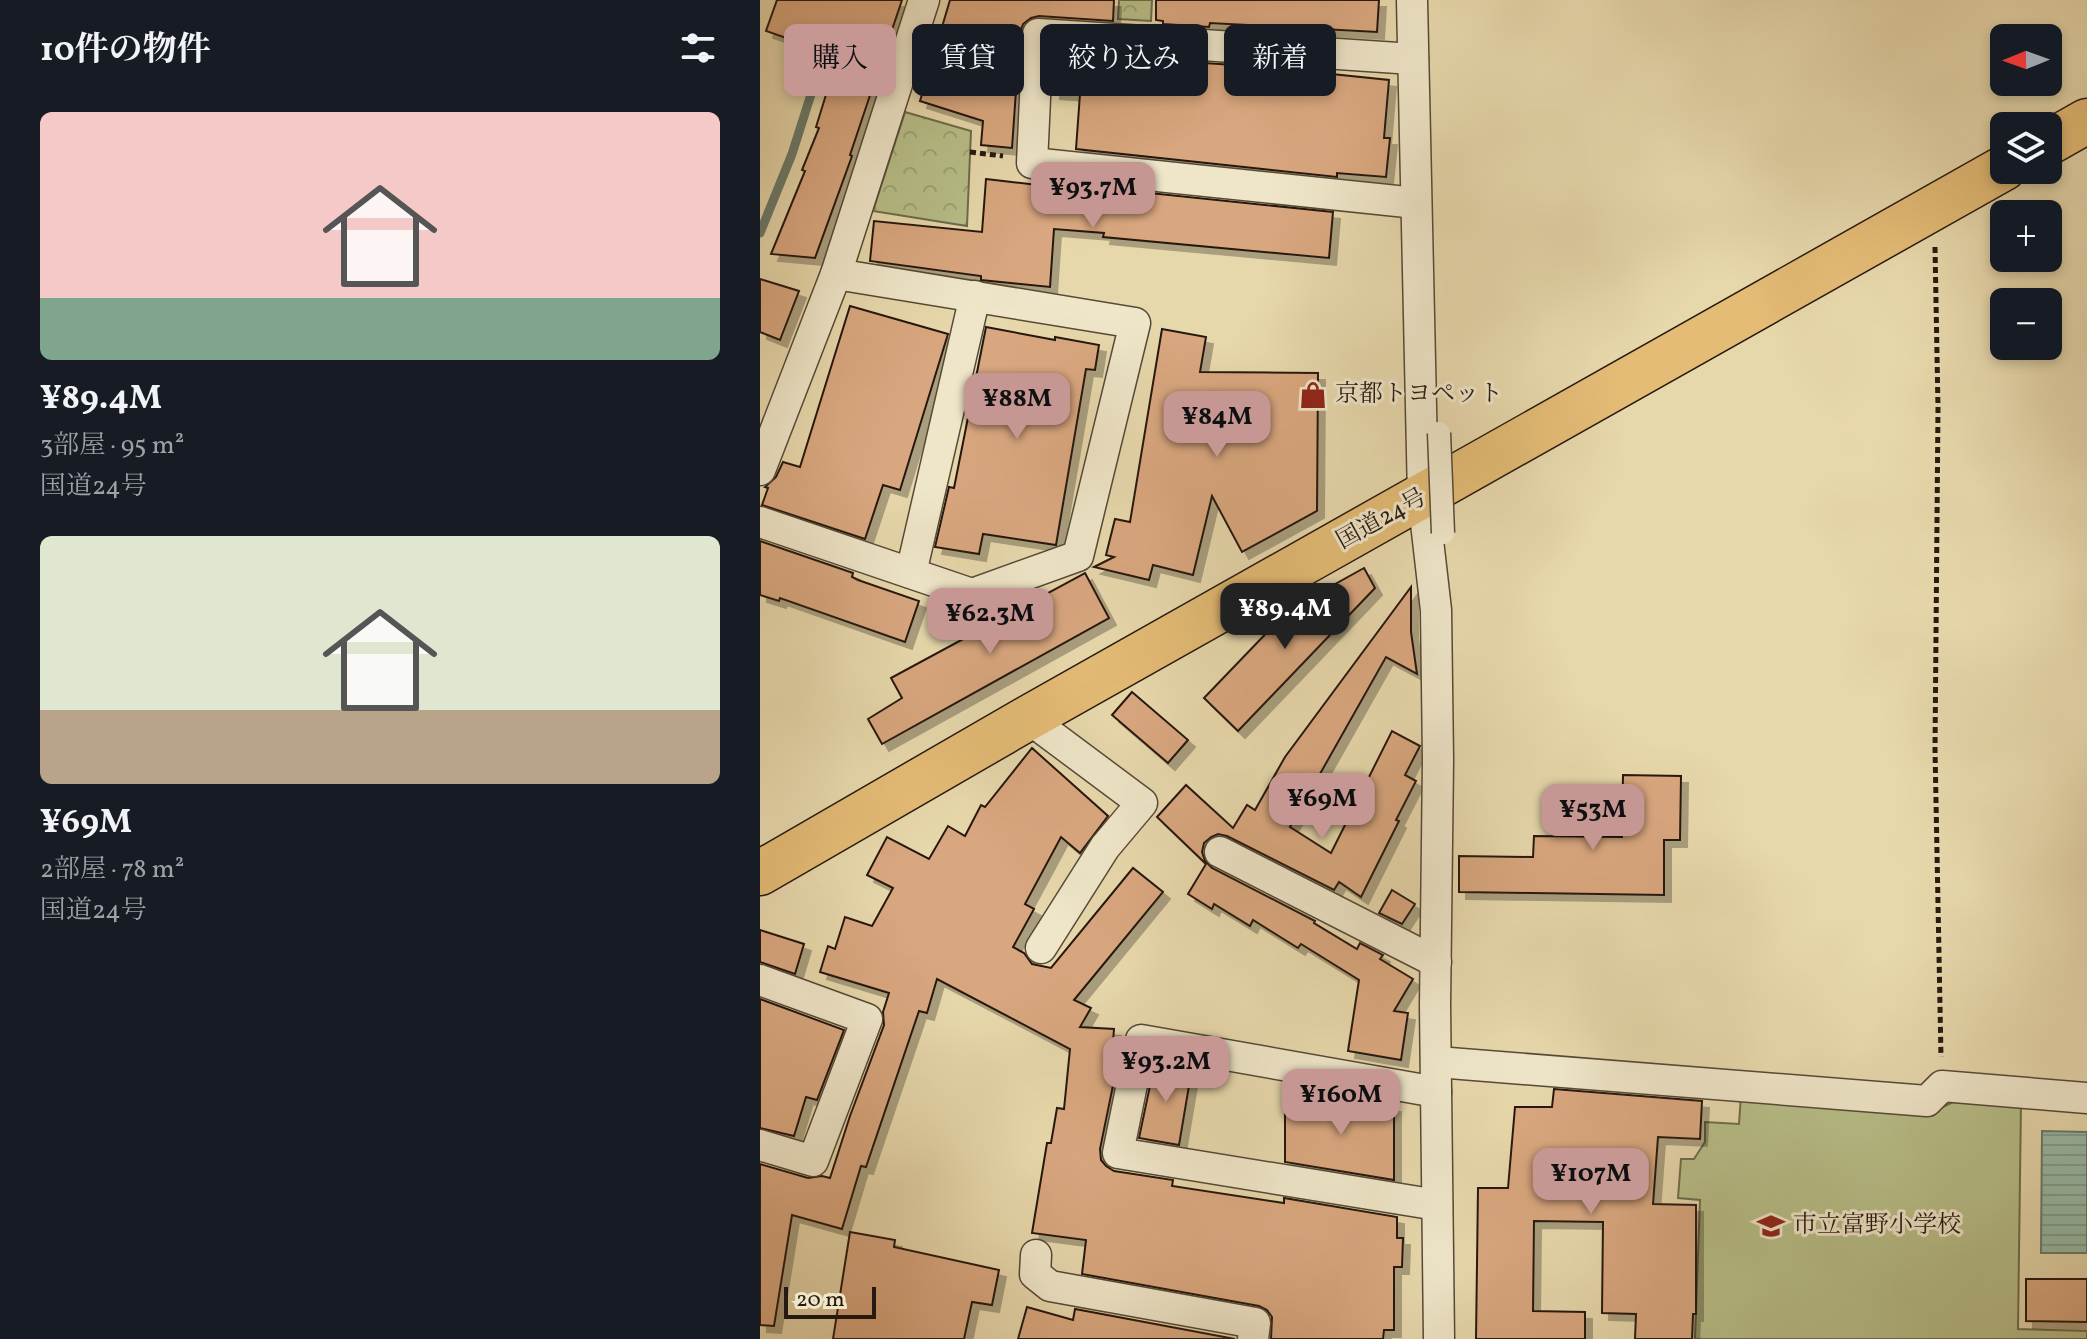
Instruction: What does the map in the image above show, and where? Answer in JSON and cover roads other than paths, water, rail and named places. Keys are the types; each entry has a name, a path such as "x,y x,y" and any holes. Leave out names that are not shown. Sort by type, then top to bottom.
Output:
{"highway":[{"path":"2062,135 2087,121"},
{"name":"国道24号","path":"760,873 1028,718 1433,515 1990,176"}],"street":[{"path":"760,470 836,274 924,0"},
{"path":"1412,0 1416,203 1436,610 1439,1339"},
{"path":"1413,59 1038,34 1032,163 1416,203"},
{"path":"760,522 972,594 1078,556 1135,323 836,274"},
{"path":"911,573 975,296"},
{"path":"1433,515 1439,433"},
{"path":"1028,718 1142,803 1105,847 1041,948"},
{"path":"1220,852 1436,962"},
{"path":"760,980 867,1019 813,1161 760,1145"},
{"path":"1436,1092 1141,1040 1118,1153 1437,1205"},
{"path":"1437,1062 1927,1101 1942,1086 2087,1098"},
{"path":"1036,1255 1035,1274 1050,1286 1255,1323 1253,1339"}],"waterway":[{"path":"760,233 792,154 810,96"}],"place":[{"name":"京都トヨペット","path":"1313,395"},
{"name":"市立富野小学校","path":"1771,1226"}]}
